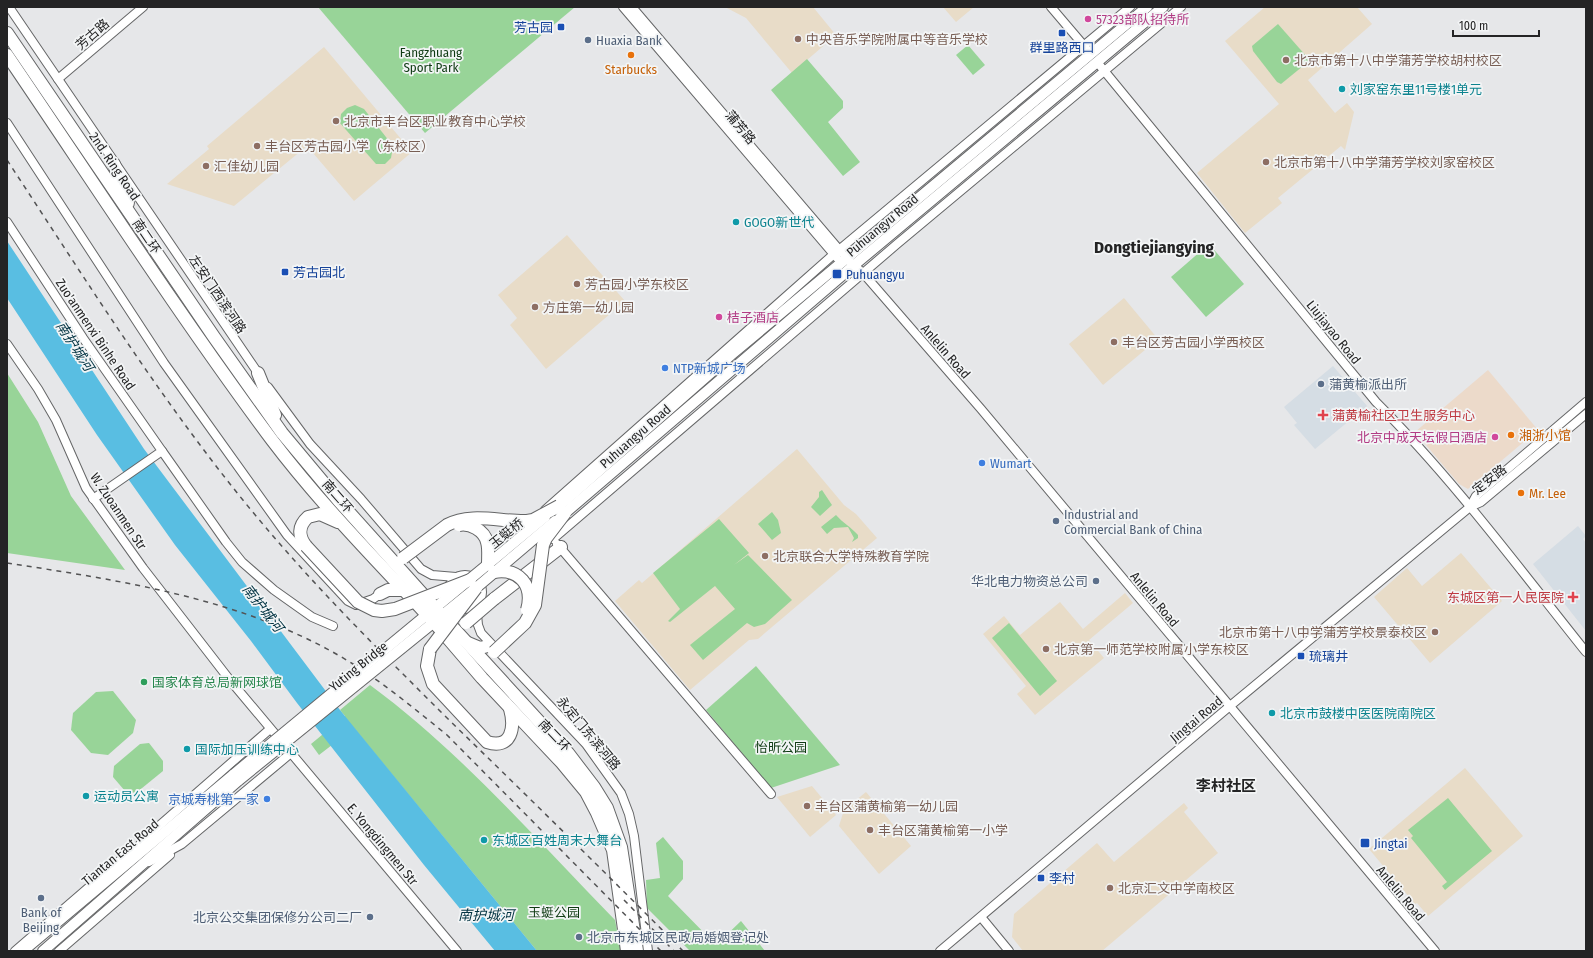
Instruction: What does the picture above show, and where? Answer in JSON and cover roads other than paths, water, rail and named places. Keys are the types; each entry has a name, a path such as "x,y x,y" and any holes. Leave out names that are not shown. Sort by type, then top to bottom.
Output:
{"highway":[{"name":"2nd. Ring Road","path":"7,33 132,217 282,433"},
{"name":"南二环","path":"7,55 195,332 272,441 385,570 407,585"},
{"path":"114,164 132,217"},
{"path":"258,373 282,433"},
{"name":"南二环","path":"282,433 388,557 407,585 422,602 499,678 568,753 594,786 607,808 621,847 637,951"},
{"path":"380,594 388,590 407,585 406,562 438,531 455,521 468,518 527,521 562,510"},
{"path":"557,543 494,599 472,624 460,627 453,631 474,647 491,649 525,623 536,606 543,545 562,510"},
{"path":"347,528 327,516 312,515 304,520 300,528 300,537 306,546 358,602 374,610 382,611 395,609 476,581"},
{"path":"388,557 411,563 444,533 461,525 476,528 484,536 487,542 491,568 506,571 518,576 526,586 530,601 527,610 521,618 491,649"},
{"path":"380,594 384,585 385,570"},
{"path":"476,581 430,649 427,666 433,684 488,742 499,744 512,732 513,721 510,708"},
{"name":"南二环","path":"453,631 510,708 562,763 586,792 613,850 627,951"},
{"path":"491,649 499,678"}],"main road":[{"name":"Puhuangyu Road","path":"562,510 853,266 1094,58 1147,7"},
{"name":"Puhuangyu Road","path":"562,510 692,388 840,256 1094,58 1164,7"},
{"path":"692,388 702,370"},
{"name":"玉蜓桥","path":"476,581 562,510"},
{"name":"Yuting Bridge","path":"236,777 476,581"},
{"name":"Tiantan East Road","path":"23,951 123,866 236,777"},
{"name":"Tiantan East Road","path":"43,951 138,869 236,777"}],"street":[{"name":"左安门西滨河路","path":"9,7 114,164 258,373 310,444 361,499 421,569 432,575 456,577"},
{"name":"芳古路","path":"58,79 143,7"},
{"name":"蒲芳路","path":"623,7 840,256"},
{"name":"蒲芳路","path":"632,7 840,256"},
{"name":"Liujiayao Road","path":"1051,7 1084,45 1104,72 1376,402 1408,434 1470,507 1586,652"},
{"path":"771,794 557,543 534,519 702,370 840,256 1130,7"},
{"path":"557,543 863,273 1181,7"},
{"path":"7,123 164,363 287,535 348,601 356,605 373,599 380,594"},
{"name":"Zuo'anmenxi Binhe Road","path":"7,222 83,338 226,542 242,562 257,576 312,616 333,626"},
{"name":"Anlelin Road","path":"840,256 863,273 981,409 1435,951"},
{"name":"W. Zuoanmen Str","path":"7,344 38,389 56,420 86,488 93,499 157,586 270,729"},
{"name":"定安路","path":"1470,507 1476,496 1586,402"},
{"name":"定安路","path":"1470,507 1481,502 1586,414"},
{"path":"93,499 162,451"},
{"name":"Jingtai Road","path":"940,951 1230,706 1470,507"},
{"path":"476,581 542,528"},
{"path":"450,602 450,584 456,577 467,575 476,581 482,595 476,604 472,624"},
{"path":"450,602 464,609 476,604"},
{"path":"280,741 450,602"},
{"name":"永定门东滨河路","path":"472,624 586,744 621,793 633,830 648,951"},
{"path":"15,951 270,729"},
{"name":"E. Yongdingmen Str","path":"270,729 457,951"},
{"path":"252,744 273,769"},
{"path":"59,951 182,844 291,753"},
{"path":"123,866 144,839"},
{"path":"138,869 182,844"},
{"path":"981,917 1009,951"}],"water":[{"name":"南护城河","path":"7,241 144,449 340,710 537,951 495,951 424,865 175,545 97,435 7,298"}],"railway":[{"path":"7,160 131,349 197,441 267,529 331,601 376,647 683,951"},
{"path":"7,563 96,577 186,596 230,609 272,624 314,642 353,664 389,689 447,735 661,951"},
{"path":"624,900 674,951"}],"place":[{"name":"57323部队招待所","path":"1088,19"},
{"name":"芳古园","path":"561,27"},
{"name":"群里路西口","path":"1062,33"},
{"name":"中央音乐学院附属中等音乐学校","path":"798,39"},
{"name":"Huaxia Bank","path":"588,40"},
{"name":"Starbucks","path":"631,55"},
{"name":"北京市第十八中学蒲芳学校胡村校区","path":"1286,60"},
{"name":"刘家窑东里11号楼1单元","path":"1342,89"},
{"name":"北京市丰台区职业教育中心学校","path":"336,121"},
{"name":"丰台区芳古园小学（东校区）","path":"257,146"},
{"name":"北京市第十八中学蒲芳学校刘家窑校区","path":"1266,162"},
{"name":"汇佳幼儿园","path":"206,166"},
{"name":"GOGO新世代","path":"736,222"},
{"name":"芳古园北","path":"285,272"},
{"name":"Puhuangyu","path":"837,274"},
{"name":"芳古园小学东校区","path":"577,284"},
{"name":"方庄第一幼儿园","path":"535,307"},
{"name":"桔子酒店","path":"719,317"},
{"name":"丰台区芳古园小学西校区","path":"1114,342"},
{"name":"NTP新城广场","path":"665,368"},
{"name":"蒲黄榆派出所","path":"1321,384"},
{"name":"蒲黄榆社区卫生服务中心","path":"1323,415"},
{"name":"湘浙小馆","path":"1511,435"},
{"name":"北京中成天坛假日酒店","path":"1495,437"},
{"name":"Wumart","path":"982,463"},
{"name":"Mr. Lee","path":"1521,493"},
{"name":"Industrial and Commercial Bank of China","path":"1056,521"},
{"name":"北京联合大学特殊教育学院","path":"765,556"},
{"name":"华北电力物资总公司","path":"1096,581"},
{"name":"东城区第一人民医院","path":"1573,597"},
{"name":"北京市第十八中学蒲芳学校景泰校区","path":"1435,632"},
{"name":"北京第一师范学校附属小学东校区","path":"1046,649"},
{"name":"琉璃井","path":"1301,656"},
{"name":"国家体育总局新网球馆","path":"144,682"},
{"name":"北京市鼓楼中医医院南院区","path":"1272,713"},
{"name":"国际加压训练中心","path":"187,749"},
{"name":"运动员公寓","path":"86,796"},
{"name":"京城寿桃第一家","path":"267,799"},
{"name":"丰台区蒲黄榆第一幼儿园","path":"807,806"},
{"name":"丰台区蒲黄榆第一小学","path":"870,830"},
{"name":"东城区百姓周末大舞台","path":"484,840"},
{"name":"Jingtai","path":"1365,843"},
{"name":"李村","path":"1041,878"},
{"name":"北京汇文中学南校区","path":"1110,888"},
{"name":"Bank of Beijing","path":"41,898"},
{"name":"北京公交集团保修分公司二厂","path":"370,917"},
{"name":"北京市东城区民政局婚姻登记处","path":"579,937"}],"district":[{"name":"Dongtiejiangying","path":"1154,247"},
{"name":"李村社区","path":"1226,786"}],"park label":[{"name":"Fangzhuang Sport Park","path":"431,60"},
{"name":"怡昕公园","path":"781,747"},
{"name":"玉蜓公园","path":"554,912"}]}
